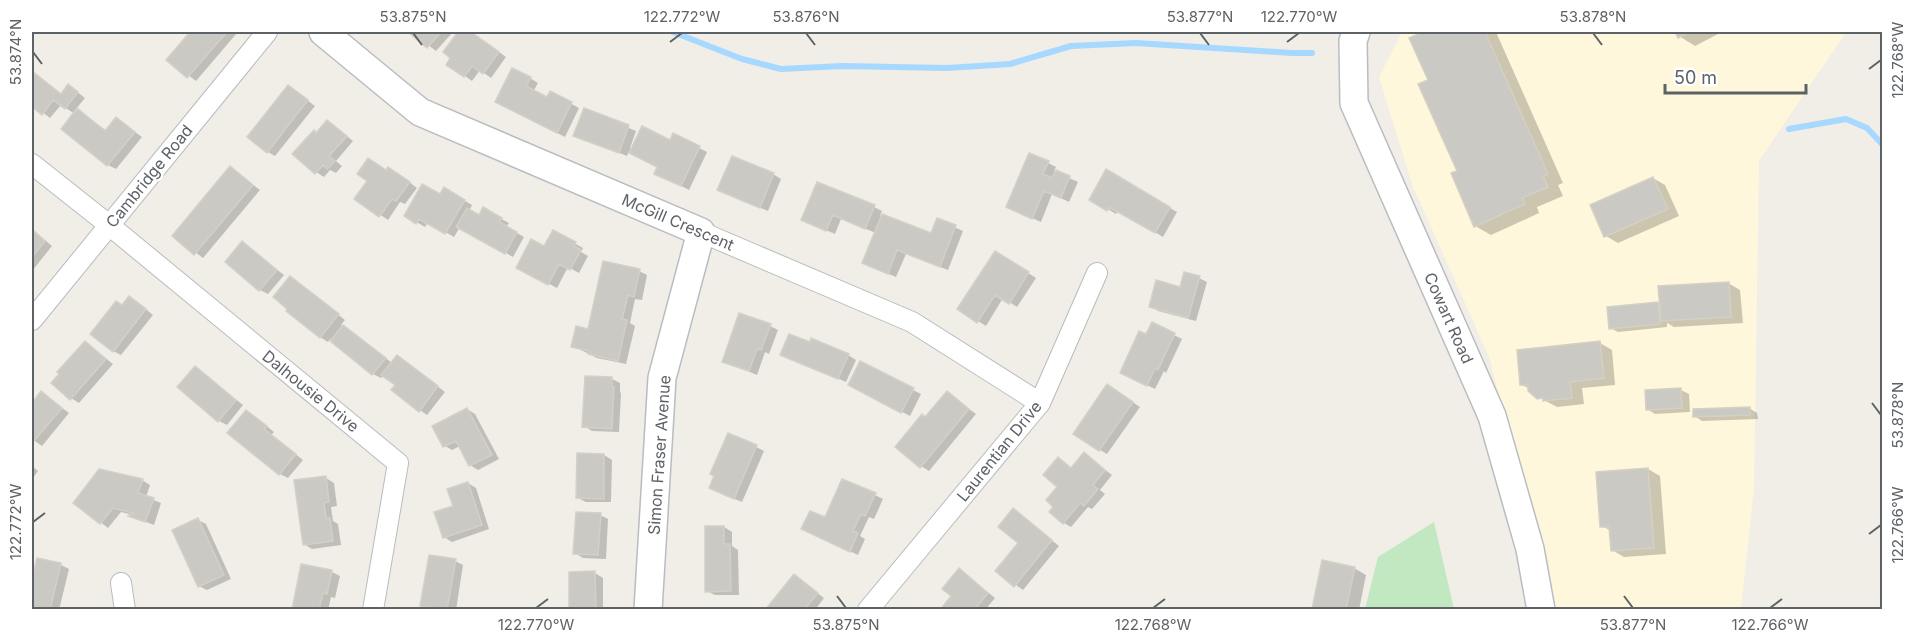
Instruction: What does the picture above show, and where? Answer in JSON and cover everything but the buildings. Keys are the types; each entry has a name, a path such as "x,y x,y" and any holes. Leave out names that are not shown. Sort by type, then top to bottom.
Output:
{"street":[{"name":"Cambridge Road","path":"32,320 267,32"},
{"name":"McGill Crescent","path":"323,32 420,112 912,322 1040,403"},
{"name":"Cowart Road","path":"1356,32 1353,41 1354,103 1492,416 1530,549 1540,609"},
{"path":"32,164 109,225"},
{"name":"Dalhousie Drive","path":"109,225 398,463 373,609"},
{"name":"Simon Fraser Avenue","path":"648,609 662,378 701,232"},
{"name":"Laurentian Drive","path":"868,609 1040,403 1097,273"},
{"path":"121,583 126,609"}],"shaded area":[{"path":"1402,32 1846,32 1759,161 1754,487 1741,609 1549,609 1490,359 1412,184 1379,77"}],"green space":[{"path":"1434,522 1454,609 1365,609 1378,557"}],"waterway":[{"path":"673,32 742,59 781,69 842,66 947,68 1010,64 1071,46 1136,43 1312,53"},
{"path":"1789,129 1846,119 1867,128 1882,144"}]}
